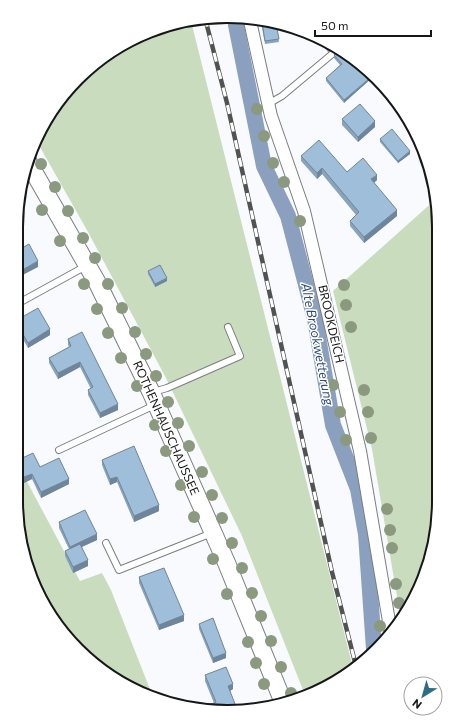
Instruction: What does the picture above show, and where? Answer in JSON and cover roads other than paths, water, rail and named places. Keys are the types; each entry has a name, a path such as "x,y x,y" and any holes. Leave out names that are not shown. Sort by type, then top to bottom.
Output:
{"main road":[{"name":"ROTHENHAUSCHAUSSEE","path":"32,169 98,284 154,399 213,533 281,698"}],"street":[{"name":"BROOKDEICH","path":"251,25 268,104 304,211 312,242 360,451 390,624"}],"lane":[{"path":"268,104 282,96 334,53"},
{"path":"23,301 87,265"},
{"path":"59,450 154,399 167,388 240,356 228,327"},
{"path":"106,543 119,570 213,533"}],"waterway":[{"name":"Alte Brookwetterung","path":"236,23 264,166 288,216 315,319 333,425 358,489 366,534 374,643"}],"railway":[{"path":"207,24 227,103 332,572 355,661"}]}
